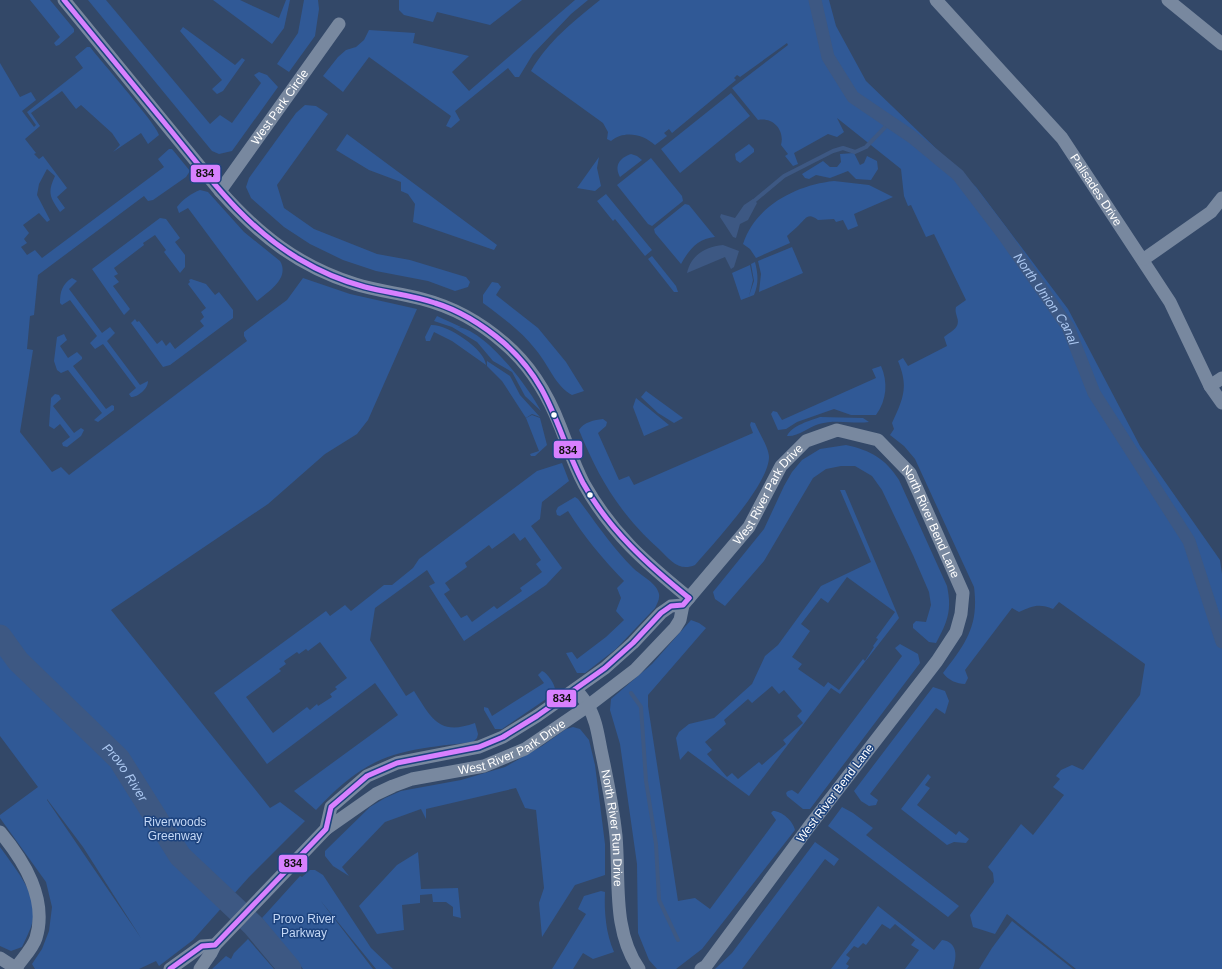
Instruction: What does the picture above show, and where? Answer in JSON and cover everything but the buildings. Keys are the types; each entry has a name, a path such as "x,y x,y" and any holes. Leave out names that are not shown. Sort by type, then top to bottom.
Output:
{"street":[{"path":"64,0 220,191 256,229 300,260 331,275 356,284 422,299 446,307 483,326 506,344 542,388 560,425 574,463 583,482 607,520 628,546 686,601"},
{"name":"Palisades Drive","path":"936,0 1062,138 1144,260 1181,322 1210,386 1222,403"},
{"path":"1168,0 1222,44"},
{"name":"West Park Circle","path":"220,191 339,24"},
{"path":"1144,260 1211,212 1222,198"},
{"path":"1210,386 1222,378"},
{"name":"West River Park Drive","path":"200,969 215,945 326,829 376,794 412,779 484,766 525,749 588,706 635,670 675,628 680,620 686,601 750,527 781,466 806,442 837,430 878,440"},
{"name":"North River Bend Lane","path":"878,440 910,473 963,593 961,614"},
{"name":"West River Park Drive","path":"326,829 331,807 367,776 398,763 457,752 492,742 518,728 605,668 633,643 661,613 671,606 686,601"},
{"name":"West River Bend Lane","path":"701,969 706,966 810,824 936,661 956,632 961,614"},
{"name":"North River Run Drive","path":"576,689 588,706 595,721 612,808 616,837 618,906 624,935 634,962 639,969"},
{"path":"0,832 25,869 36,892 40,914 36,939 16,969 0,958"},
{"path":"170,969 202,946 215,945"}],"green space":[{"path":"30,0 50,0 74,29 74,32 56,46 54,43 60,37"},
{"path":"88,0 106,0 210,124 220,115 232,123 261,83 254,75 259,72 267,75 278,87 232,151 219,154 212,151"},
{"path":"213,0 240,0 279,18 286,0 290,0 284,28 272,44"},
{"path":"304,0 318,0 319,9 315,36 289,72 277,64 298,33"},
{"path":"399,0 522,0 490,25 437,12 433,22 404,15 399,10"},
{"path":"575,0 588,0 571,14 533,54 519,77 515,77 508,68 455,111 460,120 451,128 446,126 451,116 369,57 343,92 323,76 338,57 346,50 356,47 364,40 369,30 415,33 413,43 469,56 452,72 469,91"},
{"path":"600,0 829,0 836,26 866,81 976,187 1068,309 1140,446 1220,560 1222,574 1222,969 1076,969 1007,914 995,934 973,927 970,915 994,882 993,873 988,867 1021,824 1033,835 1064,795 1053,787 1060,779 1056,776 1061,770 1072,765 1083,770 1140,695 1145,664 1059,602 1053,609 1044,606 1036,606 1019,612 1012,608 965,670 968,678 965,684 947,678 943,673 964,643 972,623 975,601 974,587 915,459 904,446 890,435 894,429 892,423 902,400 904,386 898,361 903,358 908,366 947,346 944,337 955,329 958,324 956,307 966,300 934,234 926,237 911,205 908,206 904,196 901,169 837,118 844,132 837,137 828,134 794,153 798,164 793,166 785,156 788,154 781,145 781,134 777,126 768,121 758,120 732,88 788,45 787,43 740,77 737,75 734,78 736,80 672,133 669,129 664,133 667,136 655,145 645,138 633,135 622,135 611,141 607,139 608,132 603,123 531,71 554,41 571,24"},
{"path":"183,27 235,65 242,58 245,60 223,91 217,94 212,89 222,80 180,31"},
{"name":"Riverwoods Greenway","path":"87,47 90,47 149,119 159,135 148,144 141,133 113,152 120,145 112,133 81,105 76,109 62,91 31,113 40,126 25,139 36,153 34,154 39,159 43,156 67,188 57,197 65,208 60,212 52,198 50,191 55,176 47,169 39,184 37,195 50,220 47,222 39,213 23,225 29,233 24,239 27,243 21,247 27,255 35,250 42,258 164,167 158,159 169,149 172,149 190,171 186,177 153,200 148,201 144,196 38,275 34,315 30,316 27,349 33,350 20,432 52,472 61,467 69,475 247,341 244,336 244,332 287,300 303,278 350,294 417,309 368,420 357,434 325,454 268,504 111,610 270,808 280,802 305,821 249,877 193,940 159,966 156,961 139,969 35,969 32,964 42,949 49,931 52,907 46,882 0,818 0,815 38,787 0,736 0,63 20,97 31,92 36,100 22,111 34,127 36,125 27,112 83,68 75,57","holes":["47,799 83,847 141,938"]},
{"path":"731,93 750,116 680,173 661,149"},
{"path":"305,105 316,106 328,114 277,185 284,208 314,229 377,254 410,260 466,277 470,282 468,287 455,291 428,281 376,271 343,260 310,244 284,227 251,198 246,187 249,178 296,113"},
{"path":"347,134 497,245 494,250 413,222 415,204 408,194 401,191 401,182 369,170 336,150"},
{"path":"749,144 754,149 754,152 740,163 736,160 735,154"},
{"path":"854,153 860,165 864,163 867,156 877,161 878,169 871,180 856,179 848,171 830,178 816,175 809,179 805,178 802,174 823,161 830,167 837,167 841,162 840,154"},
{"path":"631,154 642,160 620,177 618,173 619,163 623,158"},
{"path":"599,157 597,168 601,186 595,191 577,188"},
{"path":"651,158 682,196 683,201 652,226 648,224 617,185"},
{"path":"834,181 869,185 893,197 854,214 858,226 848,230 843,220 836,222 834,219 818,220 812,216 809,216 805,218 787,236 790,243 756,258 750,249 743,244 749,230 758,218 780,199 792,192 806,187"},
{"path":"200,190 208,192 244,232 280,261 282,273 277,284 257,301 188,208 179,213 177,207 179,204 187,197"},
{"path":"606,194 652,250 645,256 615,219 613,221 597,201"},
{"path":"685,204 689,205 715,237 704,240 694,246 681,264 655,233 654,229"},
{"path":"160,218 166,219 180,238 175,242 185,255 185,267 180,273 164,252 166,250 155,235 143,243 144,245 114,268 118,274 114,276 119,282 113,286 130,309 124,315 92,269"},
{"path":"792,247 803,273 759,292 761,274 758,261"},
{"path":"652,256 676,286 678,292 674,292 648,259"},
{"path":"755,262 758,278 754,295 741,300 732,273 750,265 753,280 749,296 754,281 751,264"},
{"path":"72,278 77,281 69,289 102,333 110,327 115,333 107,341 140,385 148,381 148,384 144,390 134,397 131,397 129,394 136,388 103,344 95,349 90,343 97,336 70,300 62,305 60,303 62,289"},
{"path":"191,279 206,284 215,295 219,292 233,310 233,318 170,365 163,367 131,323 135,319 137,322 139,321 157,344 162,340 166,346 170,342 175,349 204,326 200,321 204,317 201,312 206,308 188,284 190,282 189,280"},
{"path":"492,282 498,283 501,287 496,295 538,328 566,362 584,391 572,395 561,387 530,343 511,325 483,303 483,295"},
{"path":"437,316 481,338 516,374 541,411 525,396 512,372 493,361 477,342 452,327 434,321"},
{"path":"431,325 446,329 464,339 479,352 486,365 452,341 434,332 430,341 426,341 425,337"},
{"path":"64,334 67,340 60,346 68,358 77,352 82,357 82,359 73,366 106,409 112,405 114,406 114,410 98,422 94,420 102,413 68,370 61,373 57,370 54,361 57,337"},
{"path":"487,361 510,376 520,395 540,417 532,414 526,418 502,381 487,366"},
{"path":"881,366 885,378 885,391 880,409 876,415 851,415 834,409 797,422 786,429 778,430 771,414 773,411 777,412 782,420 876,378 872,369"},
{"path":"646,391 683,418 674,423 658,413 641,397"},
{"path":"55,394 59,395 61,399 53,406 74,433 81,428 84,430 81,436 67,447 63,446 62,443 70,437 60,424 54,429 49,426 51,398"},
{"path":"636,398 669,425 644,436 633,407"},
{"path":"532,415 540,418 547,445 535,456 531,456 530,454 539,451 526,418"},
{"path":"820,417 863,418 869,422 838,422 819,424 795,435 787,436 789,432 797,426"},
{"path":"603,419 607,422 606,426 598,433 619,480 629,476 634,485 753,433 750,425 751,422 755,423 769,453 767,468 751,497 695,565 684,567 671,561 633,523 612,495 594,464 579,430 586,423"},
{"path":"846,445 877,456 889,466 899,480 947,586 949,602 948,615 936,643 929,642 913,628 913,624 916,621 926,622 931,605 929,592 913,555 882,490 872,476 855,466 841,466 826,469 813,478 764,561 725,606 715,599 713,592 764,529 784,486 792,472 802,460 820,449"},
{"path":"562,463 569,481 542,502 540,519 531,526 562,568 546,585 464,641 429,586 435,583 427,570 375,608 370,640 406,696 414,691 432,717 445,726 463,727 475,723 478,734 477,738 473,742 436,746 387,757 359,771 316,810 294,791 398,715 375,683 267,764 214,693 326,611 330,616 345,605 351,611 384,585 392,585 413,568 419,559 537,471","holes":["514,533 520,541 525,537 541,560 536,564 542,572 520,588 522,591 497,609 494,606 472,622 467,615 461,618 444,594 450,590 445,583 467,567 465,563 489,545 492,549","320,642 347,678 335,687 337,689 330,694 332,697 318,706 317,704 310,710 307,707 273,733 246,697 281,671 279,669 286,664 284,661 297,652 299,654 306,649 308,651"]},
{"path":"840,490 845,490 899,618 840,694 831,688 749,796 688,751 680,760 676,738 679,732 689,724 714,718 752,684 765,656 778,645 821,586 871,562","holes":["847,577 895,612 876,638 878,639 865,661 863,659 839,690 828,682 824,687 798,669 802,664 792,657 810,631 801,624 821,598 828,603","772,686 779,694 784,690 802,711 797,716 803,723 783,740 786,744 762,765 759,762 738,779 732,773 727,777 707,754 712,750 705,742 726,724 724,720 748,699 752,703"]},
{"path":"575,497 618,552 633,568 655,586 659,594 655,608 616,649 585,673 577,673 566,653 572,652 577,659 606,637 624,620 616,611 621,598 617,588 624,581 594,548 568,511 560,516 557,515 556,511 558,507"},
{"path":"691,620 706,628 648,695 648,706 678,901 695,898 710,909 776,820 771,813 773,811 787,817 795,830 702,949 676,969 657,969 649,960 638,933 637,864 620,744 610,710 611,699 652,664"},
{"path":"900,644 918,654 920,663 810,809 803,809 787,796 786,793 792,790 798,794 902,656 895,648"},
{"path":"542,671 552,680 555,687 555,693 502,729 495,729 484,710 484,707 488,708 492,716 544,683 538,675"},
{"path":"933,687 945,691 949,701 945,714 936,708 870,794 878,800 876,805 869,806 861,801 854,791"},
{"path":"573,727 580,729 589,740 595,765 605,844 605,875 575,885 542,937 539,903 544,888 536,810 525,808 516,788 426,809 426,819 421,809 385,822 342,867 349,876 333,866 325,856 325,851 370,807 385,798 401,791 461,780 505,767 542,746 566,729"},
{"path":"928,774 931,777 925,785 930,788 917,805 956,835 959,831 969,839 966,843 954,842 947,845 901,809"},
{"path":"842,807 853,813 873,828 866,835 959,906 948,917 828,826"},
{"path":"815,842 839,859 834,866 825,859 742,969 715,969 732,953"},
{"path":"0,847 26,885 33,906 31,927 23,945 22,947 11,951 0,946"},
{"path":"418,852 421,889 458,888 461,918 453,916 453,907 446,902 433,902 432,894 420,895 420,903 402,905 404,930 377,934 359,906 397,865"},
{"name":"Provo River Parkway","path":"310,870 315,870 323,875 371,948 393,969 376,969 320,900 373,969 303,969 262,918 300,876 302,877"},
{"path":"601,891 605,892 606,923 614,952 593,959 583,953 573,969 552,969 586,914 578,909 584,896"},
{"path":"878,906 934,950 942,940 951,944 955,951 953,969 905,969 919,950 911,945 915,940 895,924 890,929 882,924 866,945 863,943 858,948 854,946 846,955 850,958 846,964 849,966 847,969 831,969"},
{"path":"1012,921 1073,969 979,969"},
{"path":"248,939 274,969 212,969 226,956 231,959 234,953"}],"shaded area":[{"path":"753,199 757,203 748,220 740,224 736,238 733,237 720,217 721,214 735,218 744,205"},
{"path":"723,245 739,251 734,267 731,269 725,257 687,273 692,261 700,253 710,248"}],"waterway":[{"name":"North Union Canal","path":"815,0 828,57 853,97 912,137 958,175 1003,234 1068,327 1094,393 1189,541 1222,642"},
{"path":"754,201 784,176 833,151 843,148 855,152 866,147 890,122"},
{"name":"Provo River","path":"0,636 18,661 119,759 180,856 254,926 290,969"},
{"path":"631,693 641,707 646,781 656,844 659,900 678,940"}],"transit line":[{"name":"834","path":"64,0 215,185 262,233 280,247 323,272 356,285 426,300 445,306 480,325 504,343 520,359 543,392 574,464 593,500 630,546 644,560 689,598"},
{"name":"834","path":"170,969 202,946 215,945 326,829 331,807 367,776 397,763 479,747 503,737 537,716 605,668 633,643 661,613 671,606 683,605 689,598"}]}
